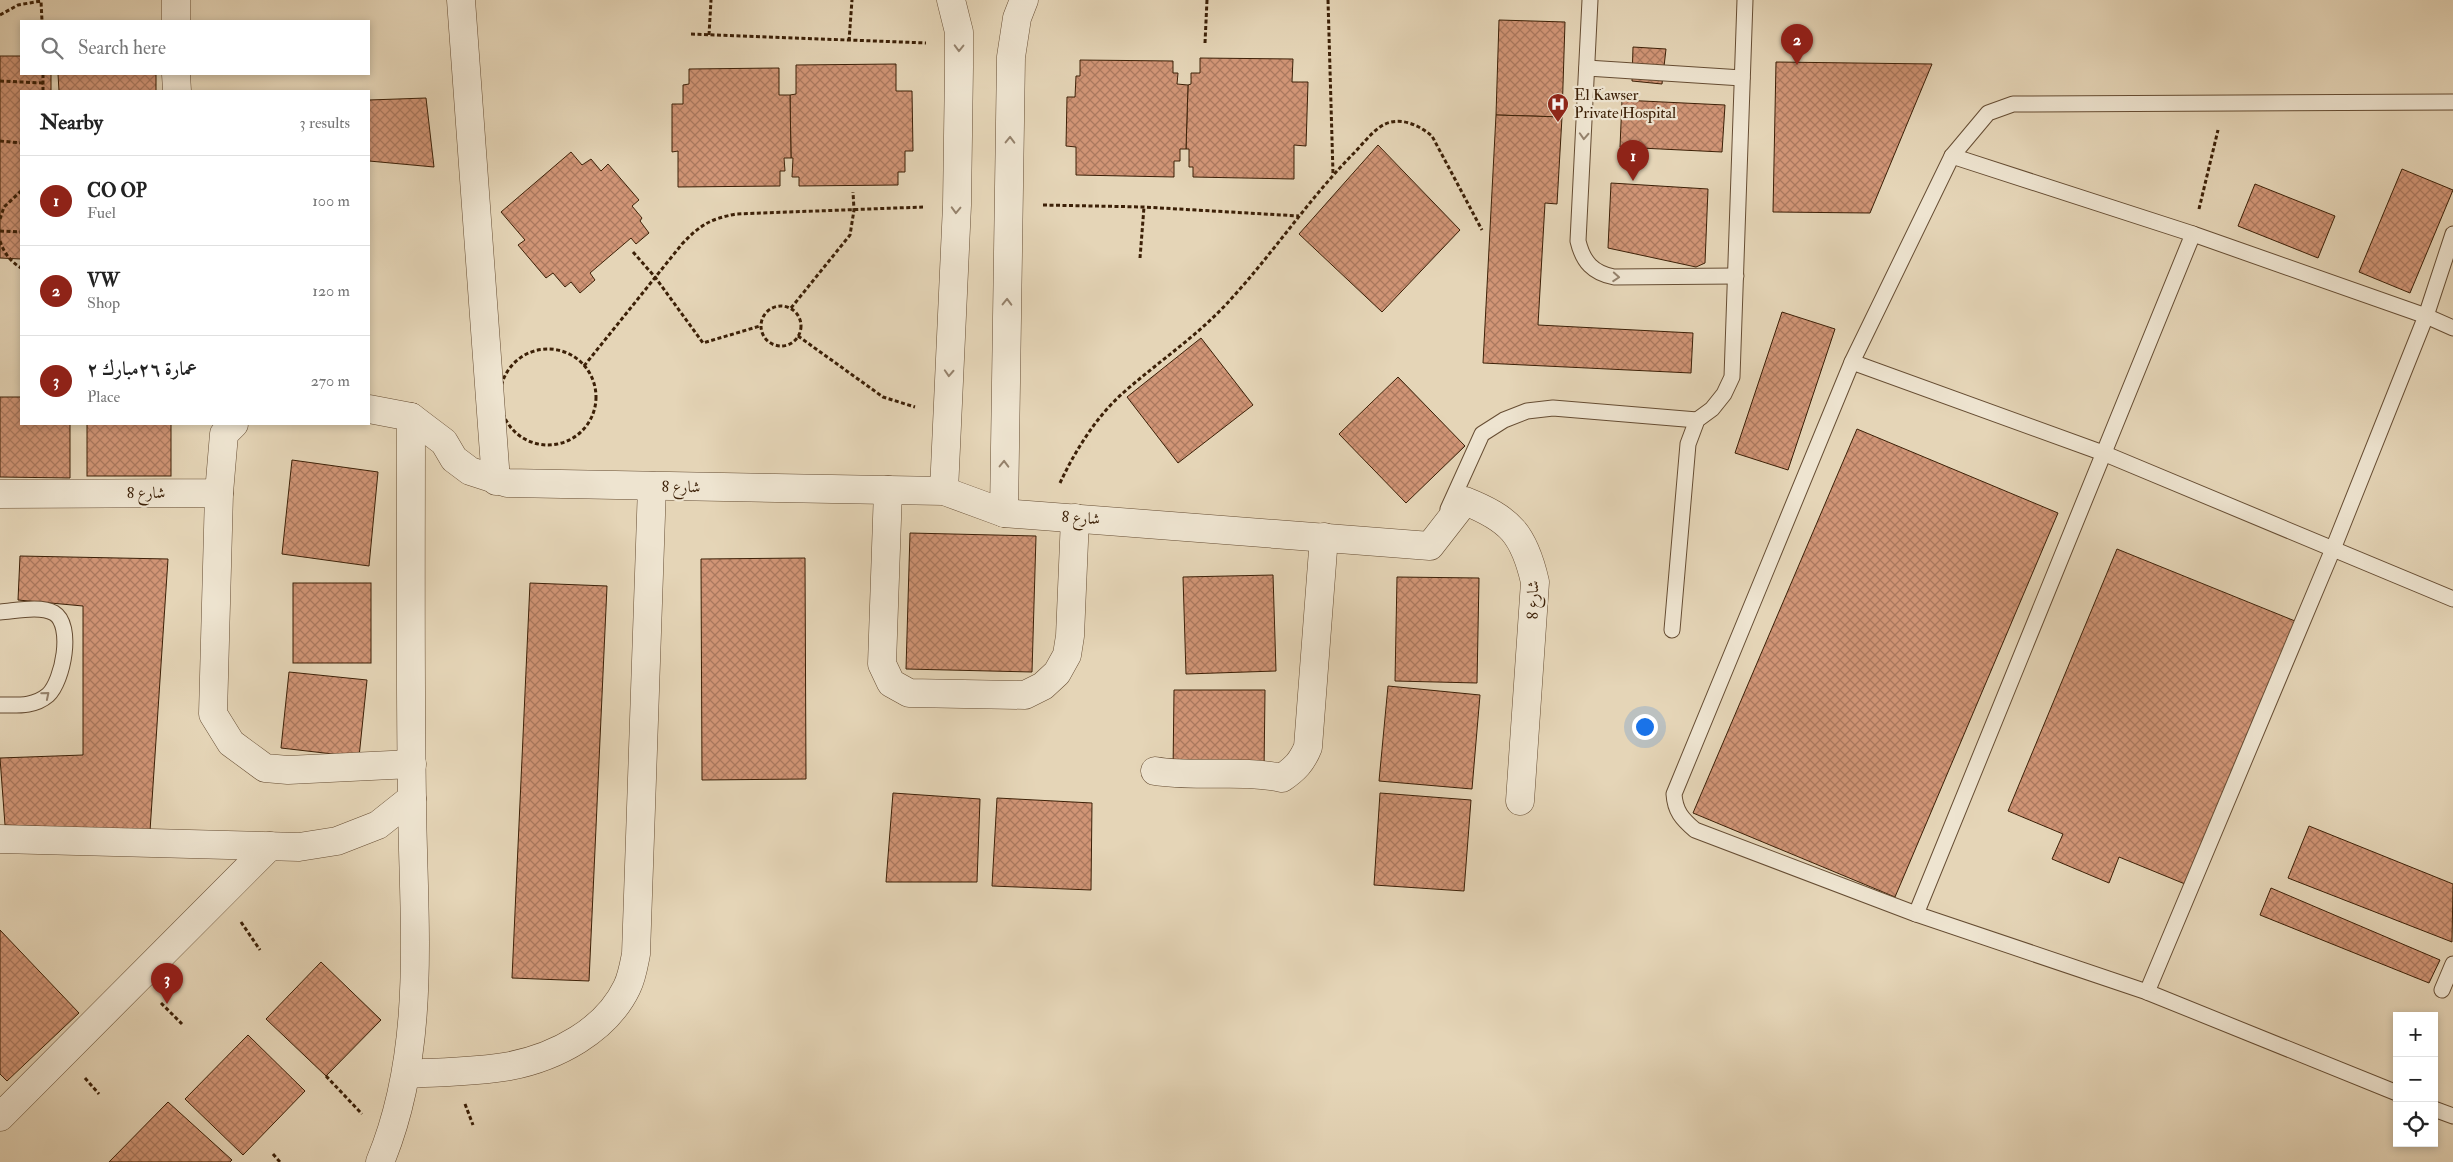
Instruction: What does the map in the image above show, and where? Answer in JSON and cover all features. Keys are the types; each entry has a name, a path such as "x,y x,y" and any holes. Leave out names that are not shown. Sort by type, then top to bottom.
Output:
{"street":[{"path":"176,0 176,20"},
{"path":"461,0 496,481"},
{"path":"944,491 957,205 959,32 951,0"},
{"path":"1004,513 1011,57 1017,18 1024,0"},
{"path":"176,75 177,90"},
{"name":"شارع 8","path":"370,410 411,417 444,442 454,459 470,471 507,483 944,491 1004,513 1430,546 1465,501 1492,512 1514,530 1529,554 1535,582 1520,801"},
{"path":"384,1152 406,1074 415,1006 412,798 411,417"},
{"path":"233,425 224,434 219,493 213,714 231,743 250,759 265,768 288,770 412,764"},
{"path":"406,1074 510,1066 548,1054 584,1037 610,1014 628,986 636,954 652,486"},
{"path":"888,490 882,664 891,683 909,694 1025,695 1043,686 1057,673 1067,655 1070,636 1075,518"},
{"name":"شارع 8","path":"0,494 219,493"},
{"path":"1155,771 1173,774 1264,774 1282,778 1294,770 1303,760 1308,747 1324,537"},
{"path":"0,839 299,847 336,841 378,826 412,798"},
{"path":"0,1117 270,846"}],"lane":[{"path":"1590,0 1578,241 1586,262 1594,270 1614,278 1736,276"},
{"path":"1672,630 1688,444 1697,420 1712,409 1724,394 1732,377 1745,0"},
{"path":"1587,68 1742,78"},
{"path":"2393,1091 2148,992 1916,914 1695,830 1680,818 1674,805 1674,794 1852,362 1952,156 1988,114 2012,104 2453,102"},
{"path":"1952,156 2193,234 2426,316 2453,328"},
{"path":"1916,914 2193,234"},
{"path":"2148,992 2333,549 2426,316 2453,234"},
{"path":"1852,362 2103,453 2453,599"},
{"path":"1430,546 1482,434 1504,420 1527,411 1553,408 1697,420"},
{"path":"0,612 48,611 60,618 65,631 61,673 56,685 48,695 37,702 25,706 0,705"},
{"path":"2442,990 2453,964"},
{"path":"2438,1110 2453,1116"}],"path":[{"path":"708,35 712,0"},
{"path":"849,41 852,0"},
{"path":"1205,43 1206,0"},
{"path":"1328,0 1333,175"},
{"path":"0,15 18,6 41,2 42,20"},
{"path":"691,34 959,44"},
{"path":"42,75 43,90"},
{"path":"0,81 43,84"},
{"path":"2193,234 2225,102"},
{"path":"1045,516 1073,455 1100,419 1121,395 1208,324 1232,298 1333,175 1381,126 1394,122 1408,122 1422,127 1432,136 1482,230"},
{"path":"0,141 20,143"},
{"path":"0,219 4,207 20,192"},
{"path":"791,308 850,235 854,210 853,192"},
{"path":"584,366 696,228 715,218 736,214 957,205"},
{"path":"1009,205 1144,207 1299,216"},
{"path":"1140,258 1144,207"},
{"path":"0,231 20,232"},
{"path":"0,241 4,251 20,267"},
{"path":"633,252 655,277 703,343 760,326"},
{"path":"780,306 791,308 798,315 801,326 798,336 791,343 781,347 771,344 763,336 760,326 762,316 770,308 780,306"},
{"path":"798,336 883,398 947,417"},
{"path":"555,350 571,355 584,366 592,380 596,396 594,413 585,427 572,438 557,445 540,445 525,440 512,429 503,415 500,399 502,382 510,368 523,357 539,351 555,350"},
{"path":"326,1076 384,1152"},
{"path":"273,1154 280,1162"}],"building":[{"path":"1499,20 1565,22 1562,117 1496,115"},
{"path":"1633,47 1666,49 1662,84 1632,81"},
{"path":"0,56 20,56 20,75 51,75 51,90 20,90 20,259 0,258"},
{"path":"1200,58 1293,59 1292,82 1308,82 1306,146 1294,145 1294,179 1193,177 1193,167 1189,167 1189,149 1186,149 1188,85 1191,84 1191,73 1200,73"},
{"path":"1080,60 1173,61 1173,73 1178,73 1177,84 1188,85 1186,149 1180,149 1180,161 1174,161 1174,177 1076,175 1076,147 1066,146 1067,97 1075,97 1076,76 1080,76"},
{"path":"1776,62 1932,64 1870,213 1773,212"},
{"path":"896,64 896,91 912,91 913,151 905,151 905,172 898,172 898,185 799,186 799,177 792,177 793,158 791,158 790,95 796,94 796,65"},
{"path":"779,68 779,95 790,95 791,158 784,158 785,171 780,171 780,186 678,187 678,151 672,152 672,104 683,104 683,85 689,84 689,69"},
{"path":"58,75 156,75 156,90 59,90"},
{"path":"426,98 434,167 370,161 370,100"},
{"path":"1622,100 1725,105 1722,152 1620,147"},
{"path":"1496,115 1562,117 1557,204 1545,203 1538,325 1693,333 1691,373 1483,363"},
{"path":"1378,145 1460,230 1382,312 1299,234"},
{"path":"571,152 582,165 591,159 601,171 608,164 639,200 632,206 642,218 640,221 649,233 636,244 631,238 590,273 595,280 580,293 571,282 565,287 553,273 546,278 518,245 525,240 501,212"},
{"path":"2402,169 2453,190 2410,293 2359,272"},
{"path":"1611,183 1708,189 1705,263 1696,267 1608,248"},
{"path":"2255,184 2335,216 2318,258 2238,226"},
{"path":"1782,312 1835,329 1788,470 1735,453"},
{"path":"1201,338 1253,405 1178,463 1127,397"},
{"path":"1398,377 1465,446 1406,503 1339,434"},
{"path":"0,397 20,397 20,425 70,425 70,478 0,477"},
{"path":"87,425 171,425 171,476 87,476"},
{"path":"1857,429 2058,513 1895,897 1693,813"},
{"path":"292,460 378,472 369,566 282,554"},
{"path":"910,533 1036,536 1032,672 906,669"},
{"path":"2117,549 2295,621 2185,884 2119,857 2109,883 2052,859 2063,834 2008,811"},
{"path":"20,556 168,559 150,831 5,825 0,758 83,755 83,606 18,600"},
{"path":"805,558 806,779 702,780 701,559"},
{"path":"1273,575 1276,671 1186,674 1183,577"},
{"path":"1397,577 1479,578 1477,683 1395,681"},
{"path":"293,583 371,583 371,663 293,663"},
{"path":"530,583 607,586 589,981 512,978"},
{"path":"289,672 367,680 359,757 281,748"},
{"path":"1388,686 1480,695 1472,789 1379,781"},
{"path":"1174,690 1265,690 1264,774 1173,774"},
{"path":"893,793 980,799 977,882 886,882"},
{"path":"1380,793 1471,800 1464,891 1374,885"},
{"path":"997,798 1092,803 1091,890 992,886"},
{"path":"2309,826 2453,884 2452,942 2288,878"},
{"path":"2271,888 2440,960 2429,983 2260,915"},
{"path":"0,930 79,1013 7,1081 0,1074"},
{"path":"321,962 381,1020 326,1076 266,1019"},
{"path":"248,1035 305,1091 243,1155 185,1099"},
{"path":"168,1102 232,1160 230,1162 109,1162"}],"place":[{"name":"VW","path":"1797,65"},
{"name":"El Kawser Private Hospital","path":"1558,123"},
{"name":"CO OP","path":"1633,181"},
{"name":"عمارة ٢٦مبارك ٢","path":"167,1004"}]}
